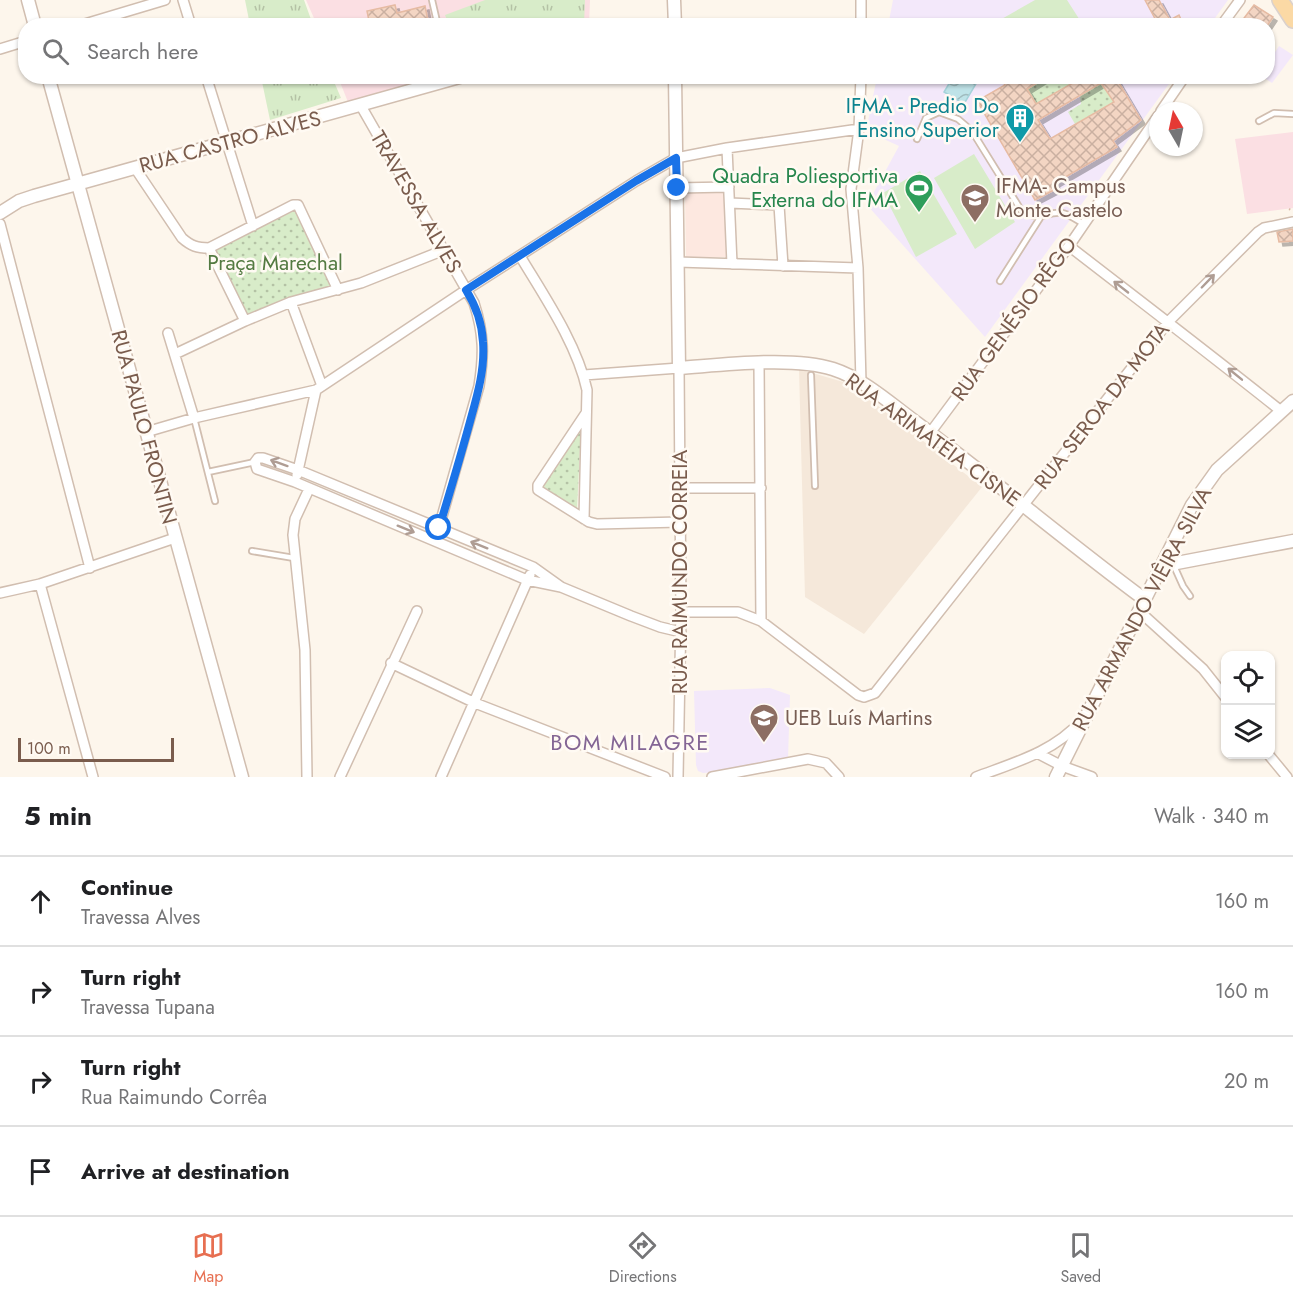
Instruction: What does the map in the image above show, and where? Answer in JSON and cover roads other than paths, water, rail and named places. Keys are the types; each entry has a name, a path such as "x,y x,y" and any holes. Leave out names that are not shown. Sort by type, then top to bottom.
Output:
{"main road":[{"path":"1280,0 1293,20"}],"street":[{"path":"28,0 33,18"},
{"path":"105,18 165,0"},
{"path":"183,0 189,18"},
{"path":"675,0 675,18"},
{"path":"861,0 861,18"},
{"path":"1227,18 1240,0"},
{"path":"0,49 18,43"},
{"name":"RUA PAULO FRONTIN","path":"50,84 242,777"},
{"path":"208,84 253,226"},
{"name":"RUA CASTRO ALVES","path":"0,213 19,201 361,106 423,84"},
{"path":"675,84 679,368"},
{"path":"861,84 859,129 850,189 858,268 861,383"},
{"path":"1167,102 1180,84"},
{"name":"TRAVESSA ALVES","path":"361,106 474,303 482,325 483,362 480,386 434,541"},
{"path":"146,432 319,388 466,290 636,181 676,158 727,148 859,129"},
{"name":"RUA GENÉSIO RÊGO","path":"930,433 1069,246 1149,129"},
{"path":"727,148 732,264"},
{"path":"135,168 182,237 191,246 209,248 293,205 298,205 338,290"},
{"path":"677,188 729,187"},
{"path":"730,203 779,205 783,266"},
{"name":"RUA SEROA DA MOTA","path":"761,621 858,695 864,697 875,693 1168,322 1253,236 1264,228 1293,222"},
{"path":"0,224 90,568"},
{"path":"1069,246 1188,336 1281,411"},
{"path":"209,248 245,321"},
{"path":"175,354 245,321 291,303 376,278 444,250"},
{"path":"520,256 555,315 584,375 587,390 584,519"},
{"path":"678,262 858,268"},
{"path":"291,303 319,388 295,482"},
{"path":"168,333 194,418"},
{"path":"681,612 738,612 761,621 759,364"},
{"name":"RUA ARIMATÉIA CISNE","path":"584,375 759,364 849,375 930,433 1078,550 1144,598"},
{"name":"RUA RAIMUNDO CORREIA","path":"678,777 681,632 679,368"},
{"name":"RUA ARMANDO VIÊIRA SILVA","path":"1059,772 1144,598 1167,565 1192,504 1217,470 1293,401"},
{"path":"586,412 537,488 584,519 597,524 680,522"},
{"path":"561,587 533,567 298,470 263,458 255,462 257,469 295,482 527,580 561,587 651,624 681,632"},
{"path":"680,488 761,488"},
{"path":"307,777 305,650 292,535 295,519 309,489"},
{"path":"0,593 40,585 175,538"},
{"path":"1167,565 1293,541"},
{"path":"441,777 533,567"},
{"path":"40,585 93,777"},
{"path":"340,777 417,611"},
{"path":"1139,611 1203,669 1221,692"},
{"path":"391,663 475,703 664,777"},
{"path":"976,777 1037,753 1059,741 1084,718"},
{"path":"1037,753 1059,772 1092,777"},
{"path":"712,777 808,759 826,763 839,777"},
{"path":"1272,759 1287,777"}],"lane":[{"path":"432,0 436,18"},
{"path":"917,139 926,118 939,112 958,119 972,131 1021,210 1032,217 1040,218 1063,213 1084,224"},
{"path":"1259,121 1274,113 1293,114"},
{"path":"999,280 1040,218"},
{"path":"811,369 814,486"},
{"path":"194,418 216,501"},
{"path":"208,472 255,462"},
{"path":"252,551 294,558"},
{"path":"1167,565 1190,596"}],"water":[{"path":"949,84 976,84 964,104 944,92"}],"place":[{"name":"IFMA - Predio Do Ensino Superior","path":"1020,144"},
{"name":"Quadra Poliesportiva Externa do IFMA","path":"919,214"},
{"name":"IFMA- Campus Monte Castelo","path":"975,224"},
{"name":"UEB Luís Martins","path":"764,744"}],"district":[{"name":"BOM MILAGRE","path":"630,742"}],"park label":[{"name":"Praça Marechal","path":"275,263"}]}
